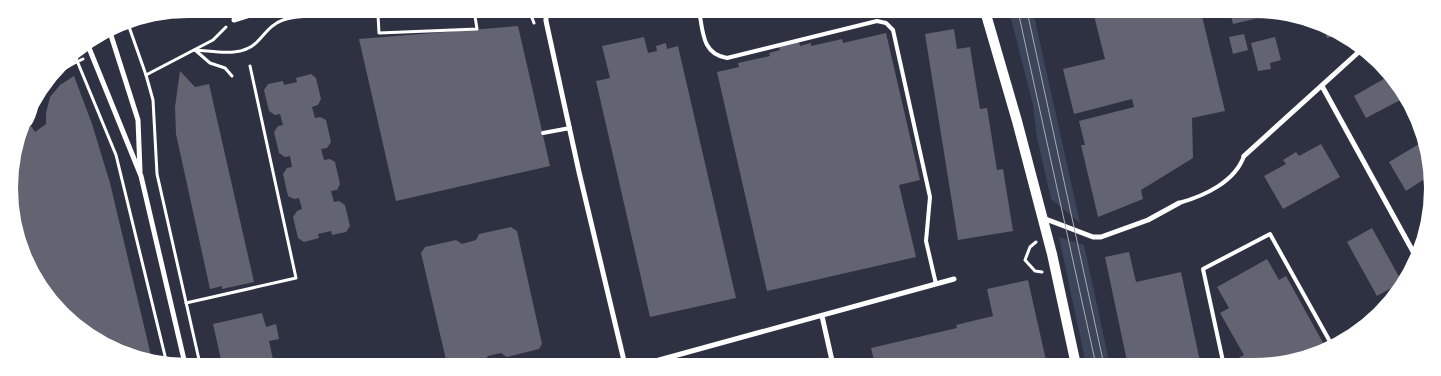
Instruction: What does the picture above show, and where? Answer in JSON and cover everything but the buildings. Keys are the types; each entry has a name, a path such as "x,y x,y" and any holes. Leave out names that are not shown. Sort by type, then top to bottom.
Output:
{"main road":[{"path":"988,18 1042,218 1074,358"}],"street":[{"path":"234,20 240,18"},
{"path":"546,18 623,358"},
{"path":"111,36 138,120 141,176"},
{"path":"89,49 141,176 184,358"},
{"path":"1244,156 1357,53"},
{"path":"1322,86 1412,249"},
{"path":"1042,218 1093,237 1101,237 1148,220 1179,203"},
{"path":"667,358 954,279"},
{"path":"822,316 831,358"}],"lane":[{"path":"700,18 703,34 709,49 718,57 727,58 877,21 886,24 893,30 930,197 926,241 936,284"},
{"path":"543,133 570,128"},
{"path":"1179,203 1212,190 1237,170 1244,156"},
{"path":"1222,358 1203,268 1270,234 1330,340"}],"path":[{"path":"195,50 236,52 243,50 255,44 270,28 283,20 298,18"},
{"path":"378,18 379,32 477,29 475,18"},
{"path":"532,18 534,23"},
{"path":"146,75 213,40 234,20"},
{"path":"129,28 153,100 157,174 199,358"},
{"path":"195,50 210,64 225,68 232,76"},
{"path":"70,66 92,56"},
{"path":"77,62 116,155 165,357"},
{"path":"186,303 296,278 250,66"},
{"path":"1036,242 1030,247 1025,260 1035,271 1044,272"}],"shaded area":[{"path":"1011,18 1035,18 1080,223 1051,199 1037,138 1033,105"},
{"path":"1059,237 1084,245 1108,358 1085,358"}],"tram line":[{"path":"1020,18 1094,358"},
{"path":"1029,18 1102,358"}]}
